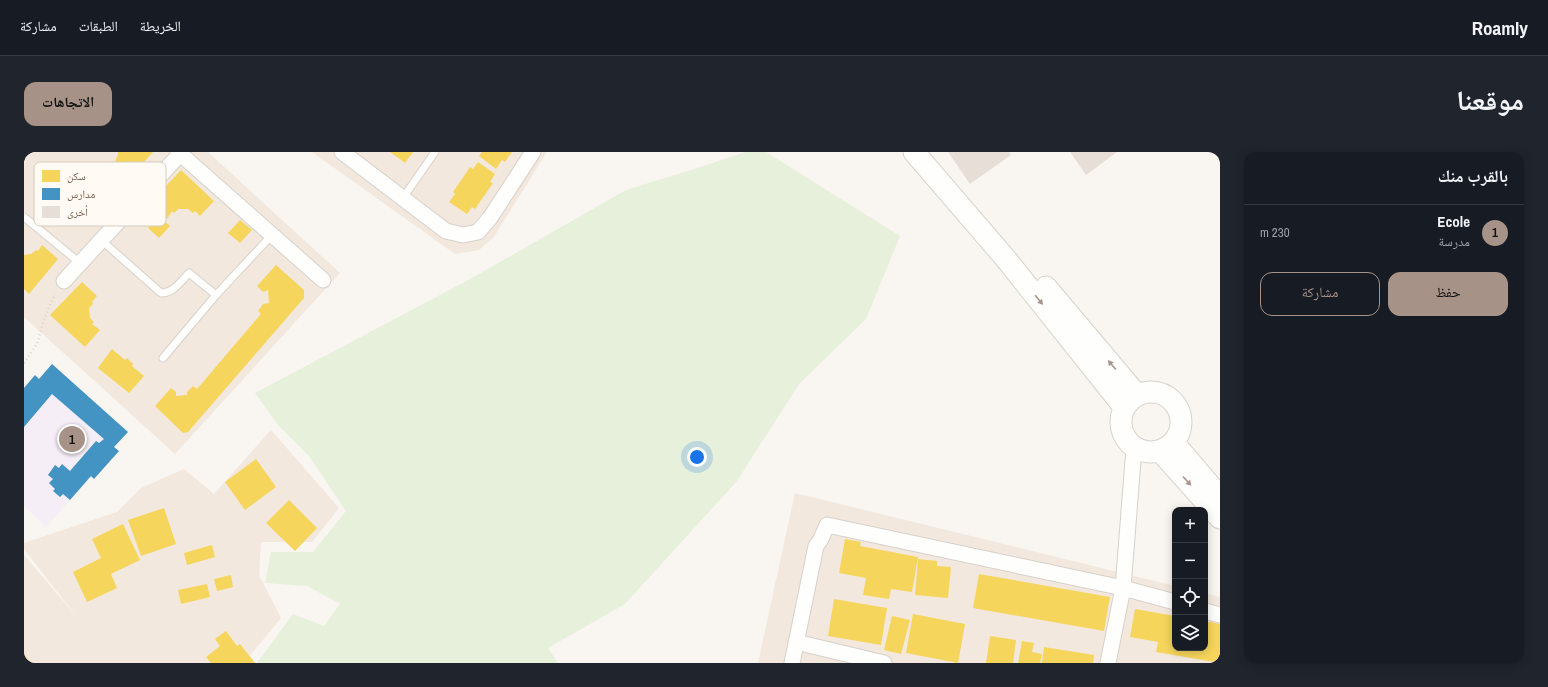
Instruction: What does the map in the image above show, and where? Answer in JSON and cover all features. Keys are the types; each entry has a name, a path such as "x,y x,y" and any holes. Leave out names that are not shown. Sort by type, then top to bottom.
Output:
{"main road":[{"path":"914,152 1131,401"},
{"path":"932,152 1131,401"},
{"path":"1151,391 1164,394 1175,403 1181,416 1181,430 1168,447 1147,453 1134,448 1124,437 1120,422 1131,401 1151,391"},
{"path":"1168,447 1220,497"},
{"path":"1168,447 1220,518"}],"street":[{"path":"342,152 446,231 463,235 478,232 490,218 533,152"},
{"path":"166,167 179,153 323,280"},
{"path":"64,281 113,226"},
{"path":"1108,663 1123,588 1134,448"},
{"path":"792,663 816,546 827,525 1123,588 1172,601"},
{"path":"1208,612 1220,615"},
{"path":"796,642 884,663"}],"lane":[{"path":"403,198 435,152"},
{"path":"24,217 34,225"},
{"path":"35,226 80,262"},
{"path":"163,358 216,294 272,235"},
{"path":"101,240 161,293 166,293 173,290 189,273 216,294"}],"path":[{"path":"24,363 37,344 52,299 64,281"}],"shaded area":[{"path":"24,152 208,152 340,273 175,454 24,317"},
{"path":"312,152 547,152 494,237 479,250 455,254"},
{"path":"52,364 128,432 114,447 119,451 94,479 91,477 46,527 24,506 24,388 35,375 39,379"},
{"path":"271,430 339,508 312,542 261,542 259,575 281,618 244,663 24,663 24,555 77,617 24,549 24,543 117,512 141,488 184,469 214,494"},
{"path":"795,493 1172,585 1172,651 1208,651 1208,594 1220,597 1220,663 758,663"}],"green space":[{"path":"745,152 766,152 900,236 866,319 799,384 737,481 625,604 548,648 558,663 257,663 293,614 324,626 340,604 307,586 265,583 271,552 313,552 346,511 309,456 278,425 255,393 472,278 626,190"}],"building: سكن":[{"path":"118,152 153,152 144,162 116,162 115,161"},
{"path":"390,152 413,152 405,163"},
{"path":"482,152 512,152 505,162 502,160 496,169 479,156"},
{"path":"478,162 495,174 490,182 493,183 475,209 472,207 467,214 449,202 455,194 453,192 470,167 473,169"},
{"path":"181,170 214,201 200,216 195,211 193,213 188,209 178,209 174,213 172,211 167,219 166,186"},
{"path":"240,220 252,230 240,243 228,233"},
{"path":"166,222 170,226 159,238 148,228 150,226 166,226"},
{"path":"42,245 58,259 29,294 24,289 24,255 31,254 36,250 38,251"},
{"path":"276,265 304,290 304,298 188,432 183,433 155,406 171,388 176,392 176,396 187,395 187,392 193,386 197,389 261,314 258,311 263,304 269,303 268,290 263,292 257,286"},
{"path":"82,282 97,296 89,308 90,318 94,322 92,324 100,330 85,347 50,315"},
{"path":"112,349 125,360 127,358 133,364 132,366 144,376 129,393 98,368"},
{"path":"256,459 276,487 245,510 225,482"},
{"path":"289,500 317,528 295,551 266,523"},
{"path":"164,508 176,544 141,556 128,520"},
{"path":"123,524 140,560 111,574 117,588 87,602 73,572 101,558 92,539"},
{"path":"845,539 861,542 860,546 918,557 912,592 891,589 889,599 863,595 866,578 839,573"},
{"path":"212,545 215,557 187,565 184,553"},
{"path":"918,559 937,561 937,566 951,567 948,598 915,595"},
{"path":"979,574 1110,597 1104,631 973,608"},
{"path":"231,575 233,587 217,591 214,579"},
{"path":"207,584 210,597 181,604 178,590"},
{"path":"834,599 887,608 881,645 828,636"},
{"path":"1135,609 1172,615 1172,651 1208,651 1208,622 1220,624 1220,663 1156,652 1158,642 1130,637"},
{"path":"913,614 965,624 958,663 906,653"},
{"path":"892,616 910,620 901,654 884,650"},
{"path":"226,631 237,646 240,644 255,663 211,663 206,657 220,646 215,639"},
{"path":"990,636 1016,640 1013,663 986,663"},
{"path":"1022,641 1034,643 1032,652 1042,654 1040,663 1018,663"},
{"path":"1044,647 1094,655 1093,663 1042,663"},
{"path":"24,654 31,663 24,663"}],"building: مدارس":[{"path":"52,364 128,432 114,447 119,451 94,479 91,476 70,500 63,494 60,497 53,491 55,489 49,483 53,479 48,475 55,465 59,468 62,464 70,471 96,441 99,443 104,439 52,394 24,427 24,388 35,375 39,379"}],"building: أخرى":[{"path":"948,152 1009,152 1011,155 970,184"},
{"path":"1070,152 1117,152 1086,175"}],"place":[{"name":"Ecole","path":"72,439"}]}
